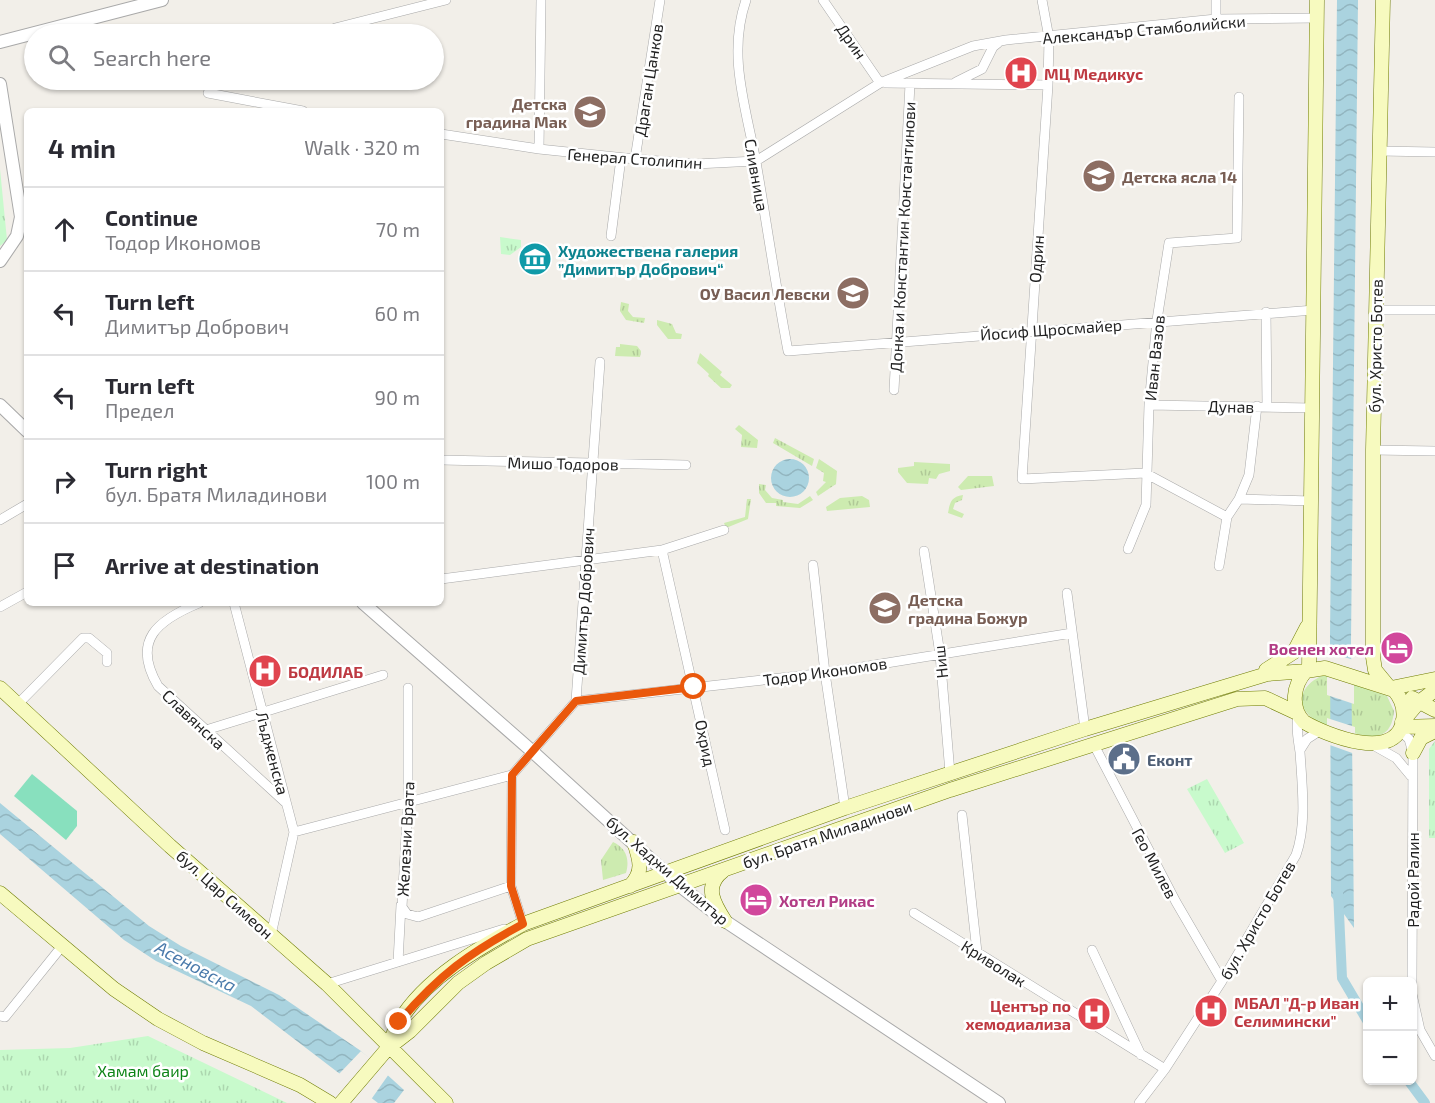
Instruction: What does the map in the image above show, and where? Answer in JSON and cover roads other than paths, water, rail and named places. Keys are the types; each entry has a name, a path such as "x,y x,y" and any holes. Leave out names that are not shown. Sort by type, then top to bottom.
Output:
{"main road":[{"path":"1297,714 1296,688 1307,670 1310,611 1317,0"},
{"name":"бул. Христо Ботев","path":"1383,0 1373,450 1373,662 1377,674 1392,689"},
{"path":"1247,680 1294,652 1304,636 1310,611"},
{"name":"бул. Братя Миладинови","path":"388,1048 399,1022 446,972 474,950 523,924 845,808 1085,729 1279,672 1325,669 1392,689 1435,710"},
{"path":"1401,727 1403,709 1392,689 1435,679"},
{"name":"бул. Цар Симеон","path":"0,688 170,846 327,984 388,1048 446,1103"},
{"path":"1373,745 1388,740 1401,727 1419,702 1435,690"},
{"name":"бул. Братя Миладинови","path":"344,1099 388,1048 410,1031 458,983 486,963 527,939 723,870 1093,743 1243,698 1272,700 1297,714 1304,722 1322,730 1373,745"},
{"path":"1401,727 1435,726"},
{"path":"1413,753 1421,738 1435,731"},
{"path":"629,886 640,870 634,842"},
{"path":"723,870 715,878 711,890 715,905 724,921"},
{"path":"0,893 114,988 158,1019 203,1043 300,1085 330,1103"}],"street":[{"path":"69,24 162,0"},
{"path":"351,24 446,0"},
{"path":"539,149 541,0"},
{"name":"Драган Цанков","path":"635,159 660,0"},
{"name":"Сливница","path":"746,0 741,19 737,64 788,351"},
{"name":"Дрин","path":"823,0 880,83"},
{"name":"Одрин","path":"1042,0 1049,38 1048,85 1022,479 1145,473"},
{"path":"1216,0 1216,20"},
{"name":"Александър Стамболийски","path":"880,83 973,46 1006,40 1049,38 1216,20 1317,18"},
{"path":"0,42 24,36"},
{"path":"951,84 977,73 986,64 993,47 1006,40"},
{"path":"880,83 1048,85"},
{"name":"Генерал Столипин","path":"444,134 539,149 621,158 696,164 756,161 880,83"},
{"path":"0,84 21,217 18,236 0,261"},
{"name":"Донка и Константин Константинови","path":"894,390 910,84"},
{"path":"208,93 287,108"},
{"name":"Иван Вазов","path":"1128,549 1146,505 1145,473 1149,405 1157,320 1169,243 1237,238 1239,97"},
{"path":"1380,151 1435,152"},
{"path":"610,236 621,158"},
{"name":"Йосиф Щросмайер","path":"788,351 1157,320 1314,310"},
{"path":"1376,310 1435,310"},
{"path":"1219,566 1227,517 1239,499 1249,475 1262,406 1266,312"},
{"name":"Димитър Добрович","path":"576,701 584,561 600,362"},
{"path":"0,405 24,428"},
{"name":"Дунав","path":"1149,405 1312,408"},
{"path":"1373,450 1435,451"},
{"name":"Мишо Тодоров","path":"444,460 686,465"},
{"path":"1145,473 1227,517"},
{"path":"1239,499 1311,501"},
{"path":"0,520 24,506"},
{"path":"444,579 662,550 724,530"},
{"name":"Охрид","path":"662,550 725,830"},
{"name":"Ниш","path":"924,551 940,654 950,773"},
{"path":"813,565 825,673 845,808"},
{"path":"1067,593 1085,729"},
{"path":"0,608 24,594"},
{"name":"Славянска","path":"192,606 162,620 154,629 148,644 147,657 150,672 158,686 286,804"},
{"name":"Лъдженска","path":"235,606 294,832"},
{"name":"бул. Хаджи Димитър","path":"371,606 680,885 724,921 999,1103"},
{"name":"Тодор Икономов","path":"576,701 825,673 1072,633"},
{"path":"18,704 83,638 89,638 107,653 107,662"},
{"path":"206,730 383,675"},
{"name":"Железни Врата","path":"408,688 408,801 401,903 407,914 418,917 511,886"},
{"path":"271,935 294,832 512,775 576,701"},
{"name":"бул. Христо Ботев","path":"1139,1103 1165,1069 1222,981 1292,864 1302,833 1300,750 1296,735 1297,714"},
{"path":"1401,727 1409,739 1413,753"},
{"path":"1300,750 1307,739 1322,730"},
{"name":"Гео Милев","path":"1093,743 1150,853 1222,981"},
{"path":"1373,745 1400,760 1412,778"},
{"name":"Радой Ралин","path":"1412,977 1413,753"},
{"path":"512,775 511,886 523,924"},
{"path":"962,815 977,952"},
{"path":"398,962 401,903"},
{"name":"Криволак","path":"914,913 1165,1069"},
{"name":"бул. Братя Миладинови","path":"327,984 523,924"},
{"path":"0,1016 5,1017 63,945"},
{"path":"1092,950 1141,1055"},
{"path":"1417,1015 1420,1030 1435,1056"}],"water":[{"path":"1337,0 1358,0 1351,641 1354,928 1331,896 1330,636"},
{"path":"790,459 803,465 809,478 803,491 790,497 777,491 771,478 777,465"},
{"name":"Асеновска","path":"0,803 149,926 181,946 279,995 361,1051 404,1090 394,1103 378,1103 251,1006 156,961 124,940 0,834"}],"waterway":[{"path":"1338,891 1342,978 1363,1014"},
{"path":"1412,1085 1425,1103"}],"place":[{"name":"МЦ Медикус","path":"1021,73"},
{"name":"Детска градина Мак","path":"590,112"},
{"name":"Детска ясла 14","path":"1099,176"},
{"name":"Художествена галерия ”Димитър Добрович“","path":"535,259"},
{"name":"ОУ Васил Левски","path":"853,293"},
{"name":"Детска градина Божур","path":"885,608"},
{"name":"Военен хотел","path":"1397,648"},
{"name":"БОДИЛАБ","path":"265,671"},
{"name":"Еконт","path":"1124,759"},
{"name":"Хотел Рикас","path":"756,900"},
{"name":"МБАЛ \"Д-р Иван Селимински\"","path":"1211,1011"},
{"name":"Център по хемодиализа","path":"1094,1014"}],"park label":[{"name":"Хамам баир","path":"143,1070"}]}
